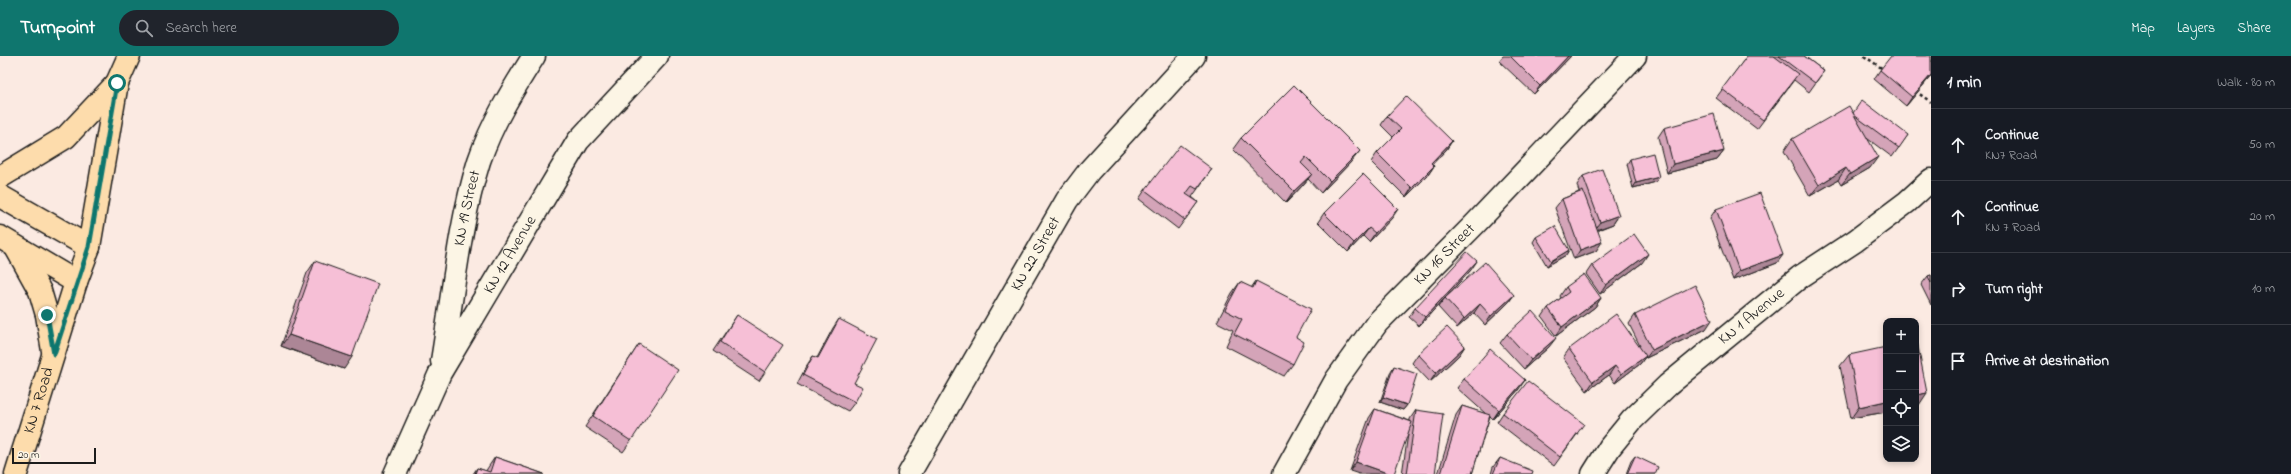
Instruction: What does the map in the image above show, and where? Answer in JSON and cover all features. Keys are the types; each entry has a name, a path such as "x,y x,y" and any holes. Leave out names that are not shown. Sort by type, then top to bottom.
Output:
{"main road":[{"path":"0,177 66,137 117,83 129,56"},
{"name":"KN 7 Road","path":"16,474 76,282 89,247 117,83"},
{"path":"0,196 89,247"},
{"path":"8,241 76,282"},
{"path":"8,241 40,291 47,315 54,354"}],"street":[{"name":"KN 19 Street","path":"440,373 462,240 480,160 494,124 516,83 534,56"},
{"name":"KN 12 Avenue","path":"394,474 440,373 578,142 657,56"},
{"name":"KN 22 Street","path":"909,474 1067,200 1089,171 1194,56"},
{"name":"KN 16 Street","path":"1284,474 1336,380 1377,323 1474,225 1635,56"},
{"name":"KN 1 Avenue","path":"1593,474 1610,447 1632,420 1668,385 1800,277 1855,241 1907,202 1931,180"}],"path":[{"path":"1864,56 1888,73"},
{"path":"1913,90 1931,102"}],"building":[{"path":"1510,56 1568,56 1540,86"},
{"path":"1747,56 1774,56 1798,74 1763,120 1722,89"},
{"path":"1779,56 1804,56 1824,71 1815,83"},
{"path":"1891,56 1931,56 1931,75 1912,97 1880,70"},
{"path":"1294,85 1360,151 1330,181 1306,157 1301,163 1312,174 1294,191 1241,138"},
{"path":"1406,96 1452,141 1431,163 1434,166 1412,188 1377,153 1401,129 1387,116"},
{"path":"1862,100 1908,135 1899,148 1854,115 1853,113"},
{"path":"1849,106 1878,157 1850,174 1846,168 1819,185 1792,139"},
{"path":"1714,114 1724,151 1673,164 1664,128"},
{"path":"1180,145 1212,169 1197,189 1192,186 1186,194 1198,202 1185,220 1145,190"},
{"path":"1653,153 1659,177 1636,183 1630,159"},
{"path":"1602,169 1619,215 1600,222 1583,176"},
{"path":"1363,174 1398,209 1375,233 1369,228 1354,243 1324,213"},
{"path":"1583,191 1602,242 1580,250 1562,199"},
{"path":"1760,193 1783,255 1739,271 1716,209"},
{"path":"1555,226 1569,250 1551,261 1536,237"},
{"path":"1634,234 1648,254 1606,285 1592,265"},
{"path":"1467,252 1477,261 1425,317 1415,308"},
{"path":"315,261 378,284 352,357 289,335"},
{"path":"1485,262 1514,295 1491,316 1480,304 1464,319 1445,298"},
{"path":"1584,274 1601,298 1562,327 1548,308 1569,292 1566,287"},
{"path":"1931,275 1931,283 1928,276"},
{"path":"1256,281 1311,309 1296,337 1304,342 1293,364 1234,334 1242,319 1225,310 1240,282 1253,288"},
{"path":"1695,285 1712,320 1652,350 1635,315"},
{"path":"1532,311 1556,338 1531,360 1507,334"},
{"path":"1616,314 1646,356 1621,374 1615,366 1593,382 1569,349"},
{"path":"737,315 783,345 765,372 720,342"},
{"path":"839,319 877,339 854,383 863,387 855,402 803,375 813,356 818,358"},
{"path":"1447,327 1465,346 1436,373 1418,354"},
{"path":"639,344 678,370 631,441 593,416"},
{"path":"1883,348 1883,402 1859,407 1849,355"},
{"path":"1490,349 1525,380 1499,410 1464,379"},
{"path":"1919,351 1927,393 1919,394"},
{"path":"1394,366 1417,374 1407,405 1383,397"},
{"path":"1528,381 1584,424 1560,457 1503,413"},
{"path":"1462,406 1490,415 1472,474 1441,474"},
{"path":"1375,409 1412,422 1394,474 1390,474 1356,462"},
{"path":"1416,410 1443,414 1435,474 1407,474"},
{"path":"1635,456 1658,467 1655,474 1627,474"},
{"path":"495,457 544,474 475,474 477,468 490,472"},
{"path":"1500,458 1533,471 1532,474 1493,474"}],"route":[{"path":"47,315 54,354 76,282 89,247 117,83"}]}
